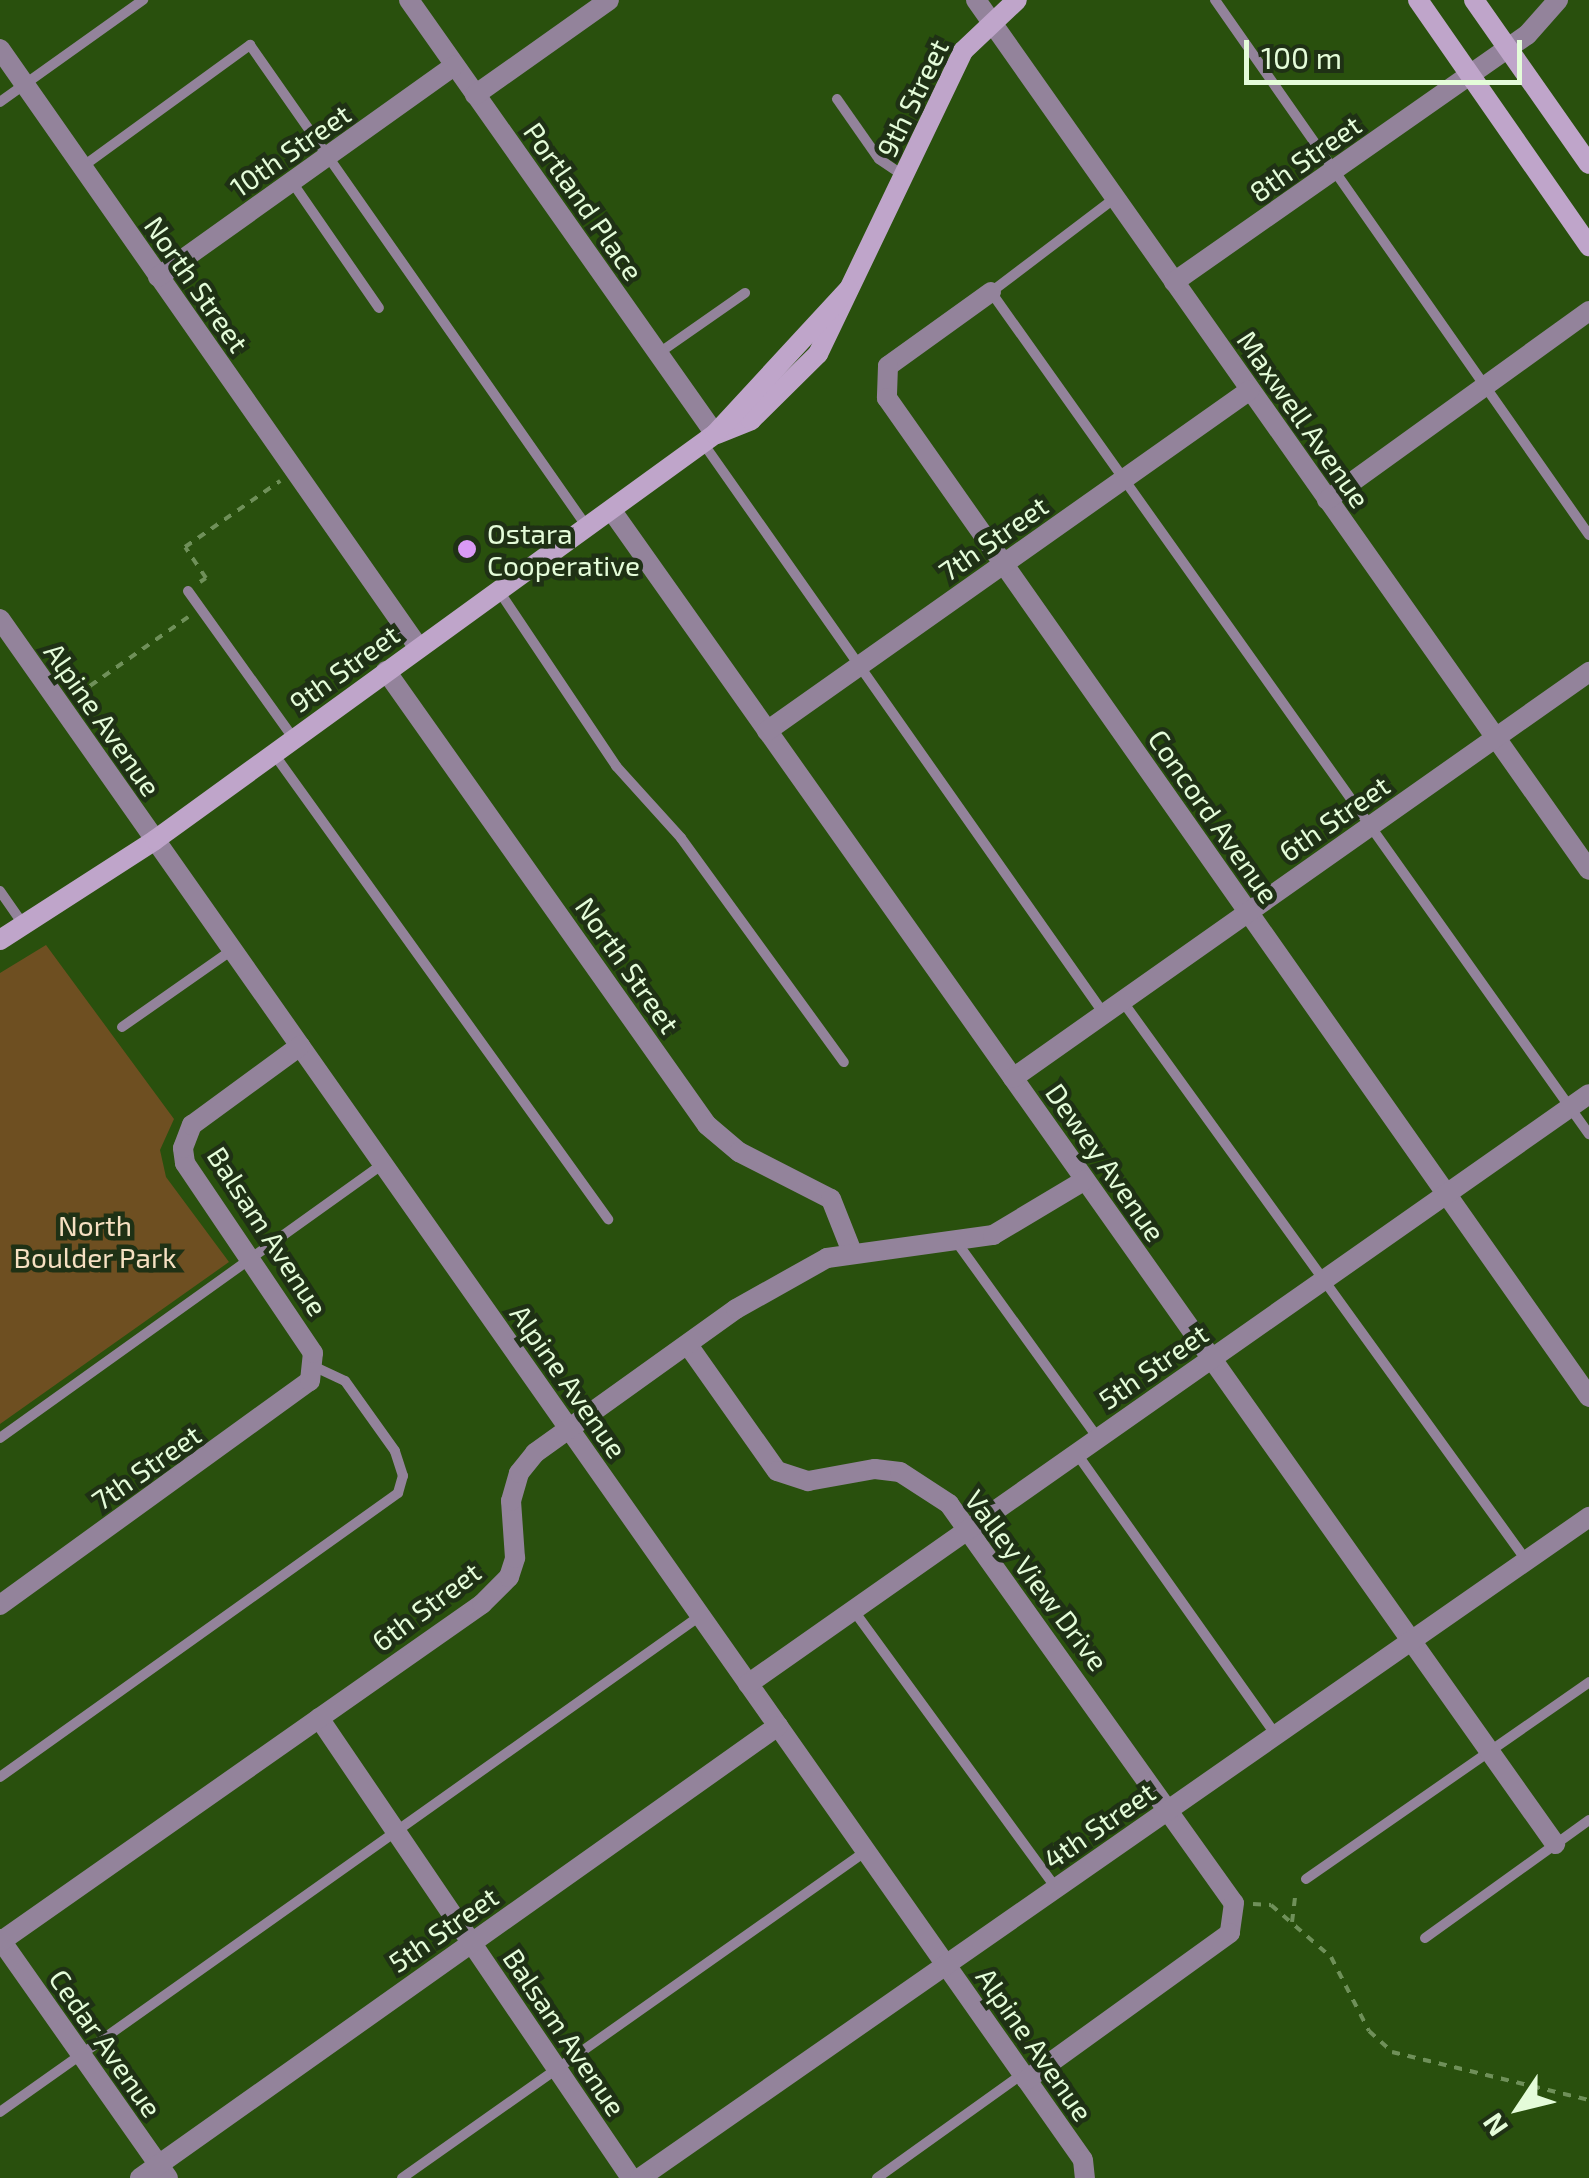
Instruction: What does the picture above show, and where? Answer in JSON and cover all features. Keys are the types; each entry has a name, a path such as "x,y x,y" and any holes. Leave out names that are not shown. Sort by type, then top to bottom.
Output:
{"street":[{"name":"Portland Place","path":"408,0 658,353 709,439"},
{"path":"475,95 609,0"},
{"name":"Maxwell Avenue","path":"976,0 1589,870"},
{"name":"9th Street","path":"0,940 155,840 709,439 849,289 905,177 949,76 990,20 1018,0"},
{"path":"1418,0 1589,246"},
{"path":"1474,0 1589,164"},
{"name":"8th Street","path":"1174,282 1508,48 1558,0"},
{"name":"North Street","path":"0,49 418,648"},
{"name":"10th Street","path":"158,277 454,66"},
{"name":"Concord Avenue","path":"991,292 888,366 883,388 1589,1396"},
{"path":"1328,500 1589,311"},
{"name":"7th Street","path":"767,731 1250,390"},
{"name":"Dewey Avenue","path":"612,511 1555,1844"},
{"name":"Alpine Avenue","path":"0,620 947,1966 1082,2160 1085,2178"},
{"name":"North Street","path":"386,671 707,1125 740,1152 832,1199 852,1252"},
{"name":"6th Street","path":"1013,1078 1589,672"},
{"name":"Balsam Avenue","path":"300,1046 192,1125 185,1163 313,1353 314,1367"},
{"name":"5th Street","path":"748,1684 1589,1094"},
{"name":"6th Street","path":"0,1941 319,1718 509,1578 515,1558 511,1501 519,1473 570,1430 688,1345 780,1281 852,1252 958,1244 1025,1221 1085,1180"},
{"name":"Valley View Drive","path":"688,1345 777,1471 808,1482 875,1469 900,1472 925,1484 971,1528 1169,1809 1235,1911"},
{"name":"7th Street","path":"0,1605 300,1392 314,1367"},
{"name":"4th Street","path":"640,2178 1589,1517"},
{"name":"Balsam Avenue","path":"319,1718 631,2178"},
{"name":"5th Street","path":"140,2178 163,2172 471,1942 778,1726"},
{"path":"1024,2077 1138,2004 1230,1933 1235,1911"},
{"name":"Cedar Avenue","path":"0,1941 163,2172"}],"lane":[{"path":"0,102 143,0"},
{"path":"1215,0 1589,535"},
{"path":"82,167 250,45 587,528"},
{"path":"837,99 878,159 905,177"},
{"path":"292,182 380,308"},
{"path":"1115,198 991,292 1589,1134"},
{"path":"658,353 745,293"},
{"path":"709,439 860,666 1104,1014"},
{"path":"188,590 294,739"},
{"path":"499,591 616,766 681,838 844,1062"},
{"path":"274,754 608,1220"},
{"path":"0,892 25,927"},
{"path":"122,1026 232,950"},
{"path":"1122,1001 1526,1560"},
{"path":"0,1438 382,1164"},
{"path":"958,1244 1098,1438"},
{"path":"0,1777 398,1494 403,1476 395,1451 345,1380 314,1367"},
{"path":"1077,1453 1276,1735"},
{"path":"854,1610 1056,1889"},
{"path":"0,2112 700,1616"},
{"path":"1306,1879 1589,1682"},
{"path":"1425,1938 1589,1820"},
{"path":"402,2178 866,1851"},
{"path":"877,2178 1024,2077"}],"path":[{"path":"188,590 206,578 184,547 294,471"},
{"path":"61,706 200,608"},
{"path":"1292,1923 1292,1894 1306,1879"},
{"path":"1235,1911 1271,1905 1331,1958 1370,2031 1392,2052 1589,2100"}],"green space":[{"name":"North Boulder Park","path":"46,945 174,1119 160,1150 166,1177 229,1262 0,1424 0,973"}],"place":[{"name":"Ostara Cooperative","path":"467,549"}]}
